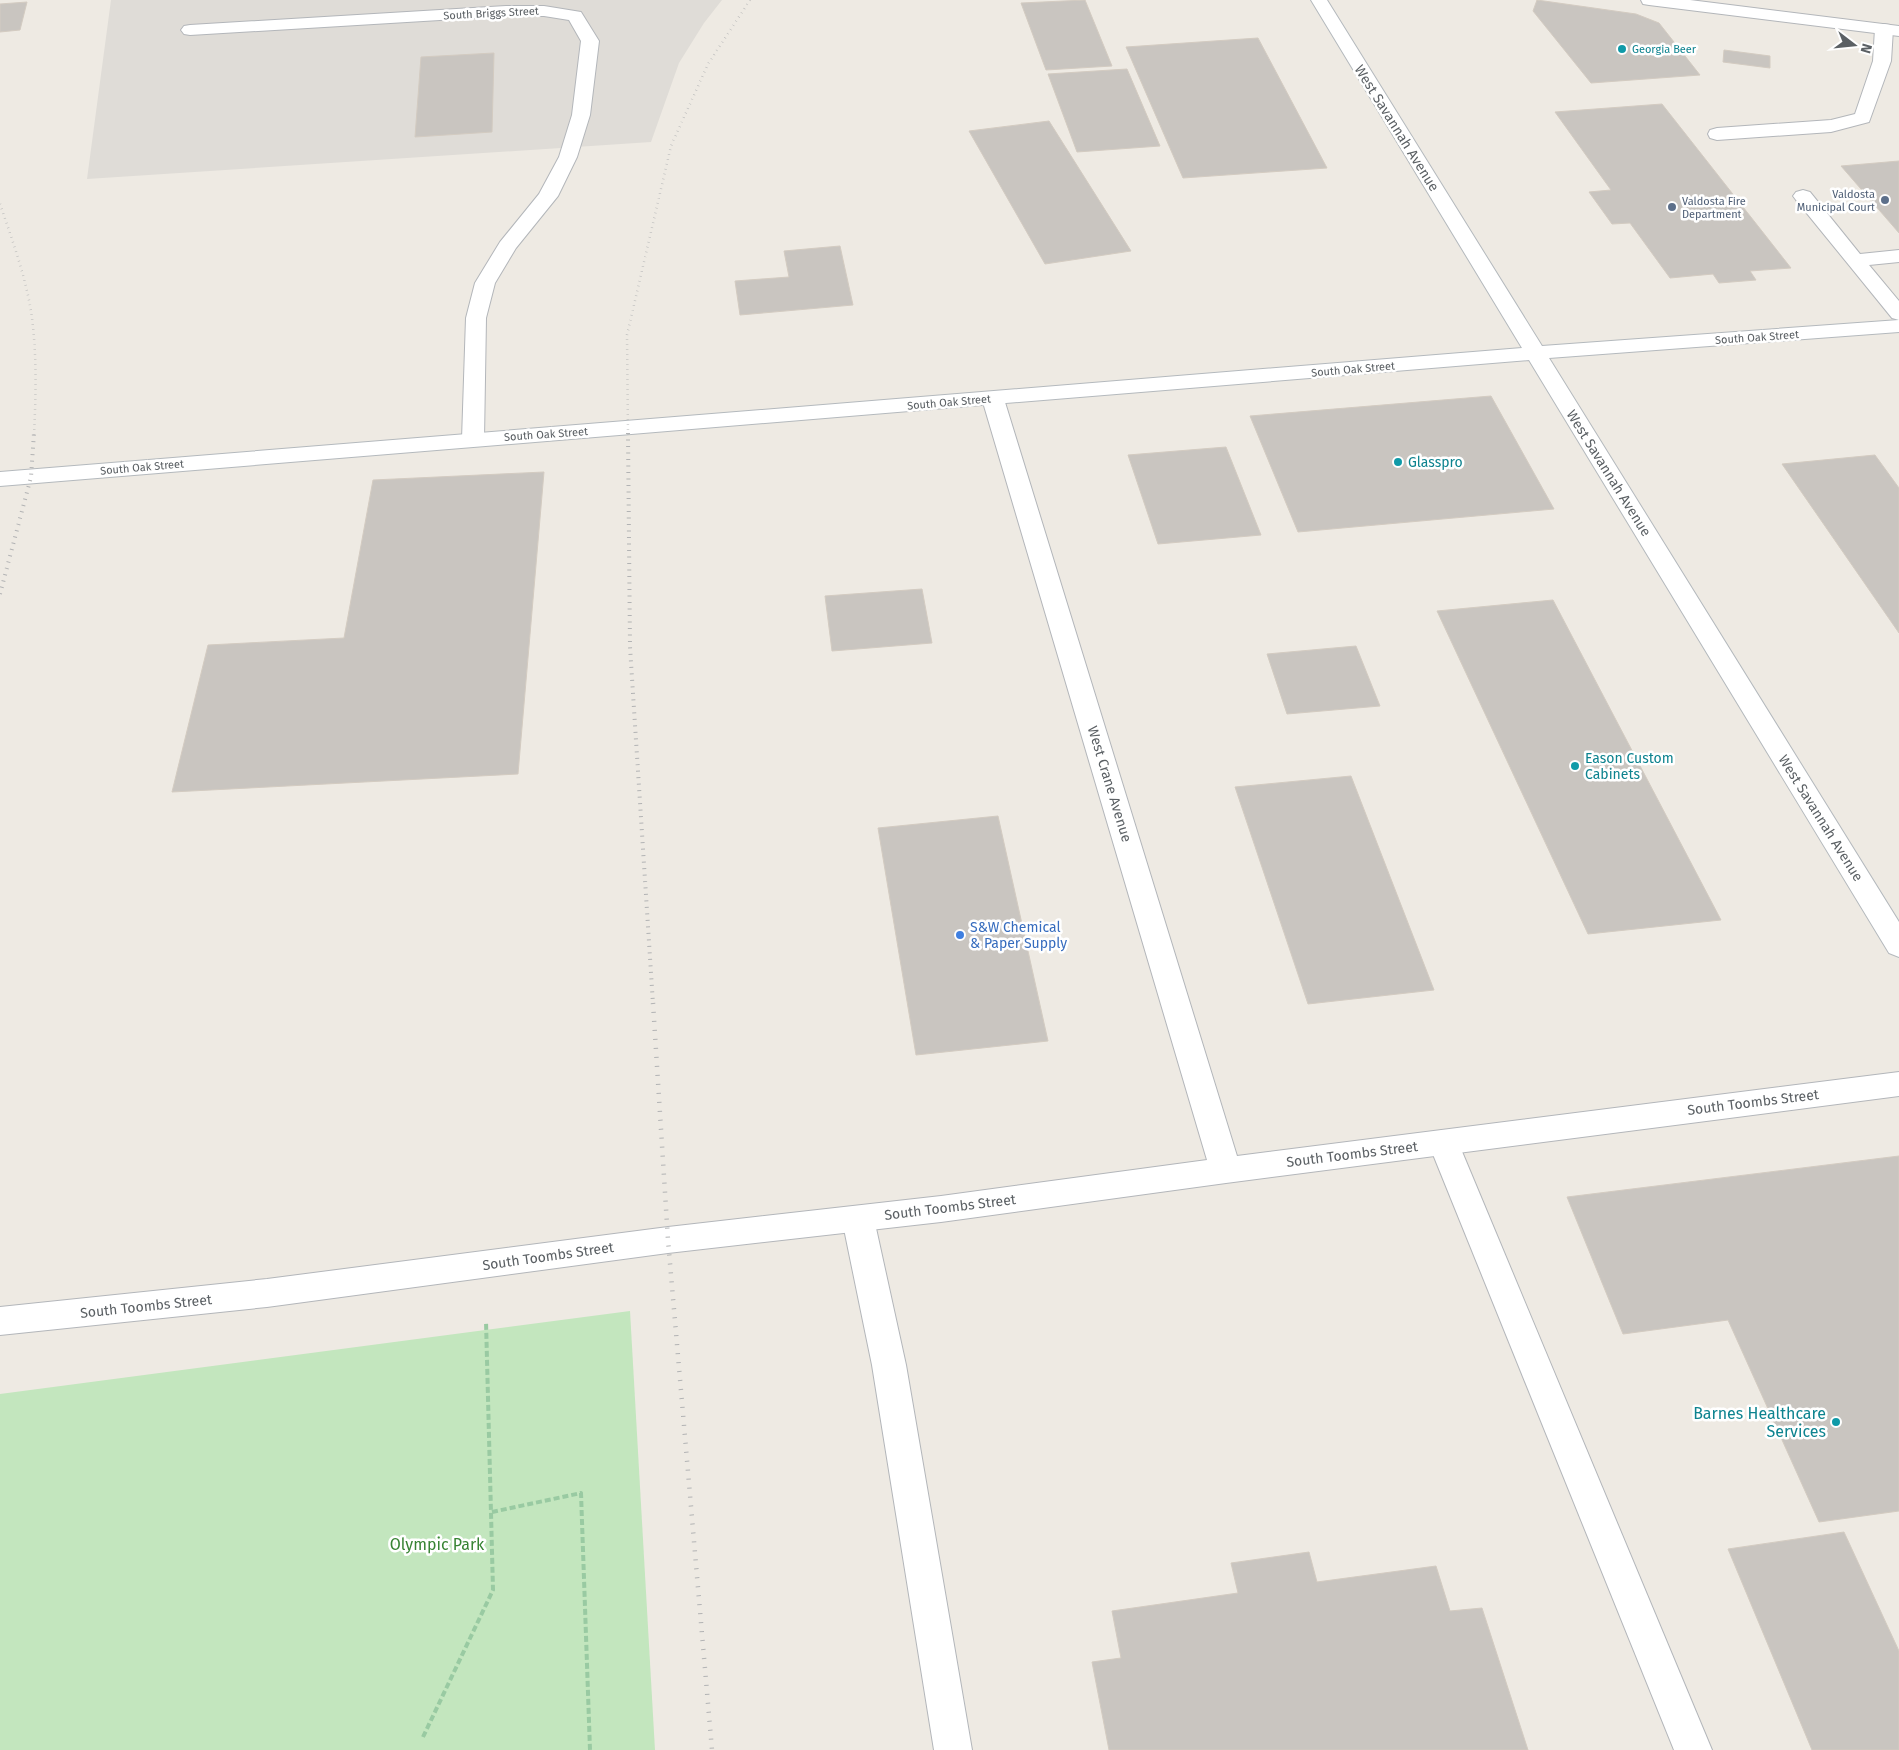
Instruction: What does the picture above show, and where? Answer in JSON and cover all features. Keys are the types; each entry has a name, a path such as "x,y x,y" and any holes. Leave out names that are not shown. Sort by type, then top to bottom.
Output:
{"street":[{"name":"West Savannah Avenue","path":"1319,0 1899,946"},
{"path":"1649,0 1892,30 1863,118 1831,126 1717,134"},
{"name":"South Briggs Street","path":"190,30 506,12 544,11 575,16 590,41 581,115 568,157 548,196 507,246 484,283 476,318 473,440"},
{"path":"1803,196 1899,314"},
{"path":"1855,260 1899,256"},
{"name":"South Oak Street","path":"0,479 1536,353 1899,326"},
{"name":"West Crane Avenue","path":"993,399 1226,1170"},
{"name":"South Toombs Street","path":"0,1321 267,1293 668,1240 951,1208 1226,1170 1899,1084"},
{"path":"1444,1142 1693,1750"},
{"path":"858,1219 889,1365 953,1750"}],"path":[{"path":"422,1737 494,1590 486,1321"},
{"path":"492,1512 581,1493 590,1750"}],"shaded area":[{"path":"111,0 722,0 704,23 679,63 651,142 87,179"}],"green space":[{"name":"Olympic Park","path":"630,1311 655,1750 0,1750 0,1394"}],"building":[{"path":"1085,0 1112,66 1046,70 1021,3"},
{"name":"Georgia Beer","path":"1537,0 1636,14 1659,23 1700,75 1591,83 1533,11"},
{"path":"27,2 20,30 0,32 0,4"},
{"path":"1258,38 1327,168 1183,178 1126,47"},
{"path":"1724,50 1770,56 1770,68 1723,62"},
{"path":"494,53 492,132 415,137 421,57"},
{"path":"1127,69 1160,146 1077,152 1048,74"},
{"name":"Valdosta Fire Department","path":"1662,104 1791,268 1750,271 1756,280 1719,283 1713,274 1670,278 1630,223 1612,224 1589,192 1611,190 1555,112"},
{"path":"1049,121 1131,251 1045,264 969,131"},
{"name":"Valdosta Municipal Court","path":"1899,161 1899,233 1841,166"},
{"path":"840,246 853,305 740,315 735,281 789,277 784,251"},
{"name":"Glasspro","path":"1491,396 1554,509 1298,532 1250,416"},
{"path":"1226,447 1261,535 1158,544 1128,455"},
{"path":"1875,455 1899,488 1899,633 1782,464"},
{"path":"544,472 518,774 172,792 208,645 344,638 373,480"},
{"path":"922,589 932,643 832,651 825,596"},
{"name":"Eason Custom Cabinets","path":"1553,600 1721,920 1588,934 1437,611"},
{"path":"1356,646 1380,706 1287,714 1267,654"},
{"path":"1351,776 1434,990 1308,1004 1235,787"},
{"name":"S&W Chemical & Paper Supply","path":"998,816 1048,1041 916,1055 878,828"},
{"name":"Barnes Healthcare Services","path":"1899,1156 1899,1511 1819,1522 1728,1320 1623,1334 1567,1197"},
{"path":"1844,1532 1899,1651 1899,1750 1812,1750 1728,1549"},
{"path":"1309,1552 1317,1582 1436,1566 1450,1611 1482,1608 1528,1750 1109,1750 1092,1662 1121,1658 1112,1611 1238,1593 1231,1563"}],"railway":[{"path":"628,435 627,335 671,146 708,64 750,0"},
{"path":"0,204 22,271 31,311 36,373 34,435"},
{"path":"0,594 31,477 34,433"},
{"path":"628,433 630,647 653,1004"},
{"path":"653,1003 668,1240 712,1750"}],"place":[{"name":"Georgia Beer","path":"1622,49"},
{"name":"Valdosta Municipal Court","path":"1885,200"},
{"name":"Valdosta Fire Department","path":"1672,207"},
{"name":"Glasspro","path":"1398,462"},
{"name":"Eason Custom Cabinets","path":"1575,766"},
{"name":"S&W Chemical & Paper Supply","path":"960,935"},
{"name":"Barnes Healthcare Services","path":"1836,1422"}]}
